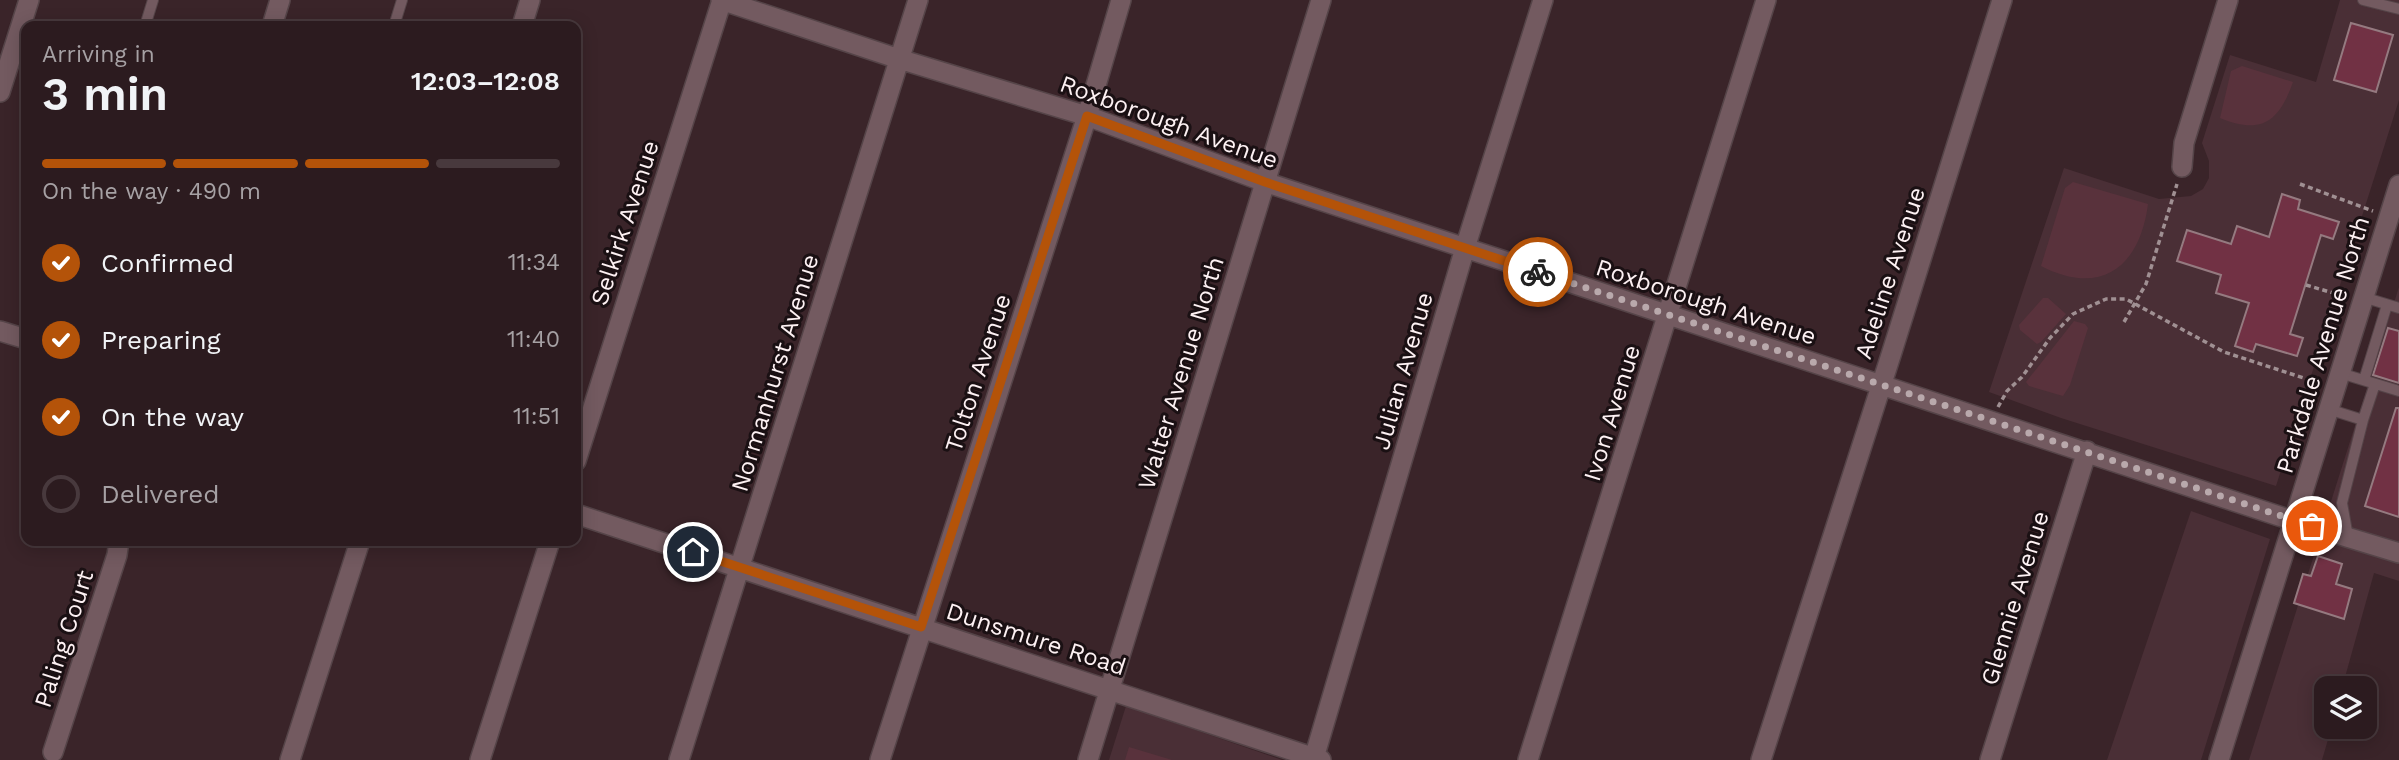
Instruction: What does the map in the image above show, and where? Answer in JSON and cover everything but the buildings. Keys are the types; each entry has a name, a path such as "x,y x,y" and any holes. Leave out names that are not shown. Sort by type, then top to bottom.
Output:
{"street":[{"path":"22,21 29,0"},
{"path":"274,21 280,0"},
{"path":"524,21 530,0"},
{"name":"Roxborough Avenue","path":"722,0 899,60 1087,116 1265,182 2294,521 2399,553"},
{"name":"Selkirk Avenue","path":"581,445 722,0"},
{"name":"Normanhurst Avenue","path":"679,760 919,0"},
{"name":"Tolton Avenue","path":"880,760 1087,116 1121,0"},
{"name":"Walter Avenue North","path":"1088,760 1321,0"},
{"name":"Julian Avenue","path":"1318,759 1465,248 1543,0"},
{"name":"Ivon Avenue","path":"1528,760 1766,0"},
{"name":"Adeline Avenue","path":"1760,760 2002,0"},
{"path":"2182,167 2184,143 2228,0"},
{"path":"0,92 21,25"},
{"name":"Parkdale Avenue North","path":"2219,760 2399,185"},
{"path":"0,331 21,337"},
{"name":"Glennie Avenue","path":"1990,760 2087,452"},
{"name":"Dunsmure Road","path":"581,516 1318,759"},
{"name":"Paling Court","path":"52,752 117,555 118,546"},
{"path":"290,760 358,546"},
{"path":"480,760 548,546"}],"lane":[{"path":"147,21 153,0"},
{"path":"396,21 402,0"},
{"path":"2363,0 2399,9"},
{"path":"2363,297 2399,308"},
{"path":"2364,380 2388,304"},
{"path":"2337,380 2364,380 2399,391"},
{"path":"2348,537 2342,503 2375,384"},
{"path":"2328,409 2363,420"}],"path":[{"path":"2124,322 2146,284 2182,167"},
{"path":"2300,184 2389,217"},
{"path":"2305,285 2340,295"},
{"path":"1991,420 2007,391 2022,377 2050,338 2073,314 2106,299 2126,299 2224,352 2337,380"}],"shaded area":[{"path":"2340,0 2399,0 2399,100 2276,486 2061,418 1989,392 2064,168 2159,199 2191,196 2203,189 2209,178 2209,161 2202,143 2230,55 2316,82"},
{"path":"2242,66 2293,82 2288,96 2275,115 2257,125 2234,123 2220,118 2231,71"},
{"path":"2073,182 2148,204 2144,226 2136,245 2114,270 2099,277 2062,275 2041,266 2065,188"},
{"path":"2399,287 2399,581 2374,573 2345,676 2314,676 2314,739 2328,739 2322,760 2249,760"},
{"path":"2043,298 2048,298 2066,314 2037,344 2020,330 2019,325"},
{"path":"2074,321 2085,324 2088,328 2070,385 2063,396 2029,386 2026,382"},
{"path":"2191,511 2270,539 2201,760 2107,760"},
{"path":"1126,706 1282,760 1109,760"},
{"path":"1129,747 1172,760 1125,760"}],"way so far":[{"path":"1538,272 2312,526"}],"route":[{"path":"693,552 921,627 1087,116 1265,182 1538,272"}]}
